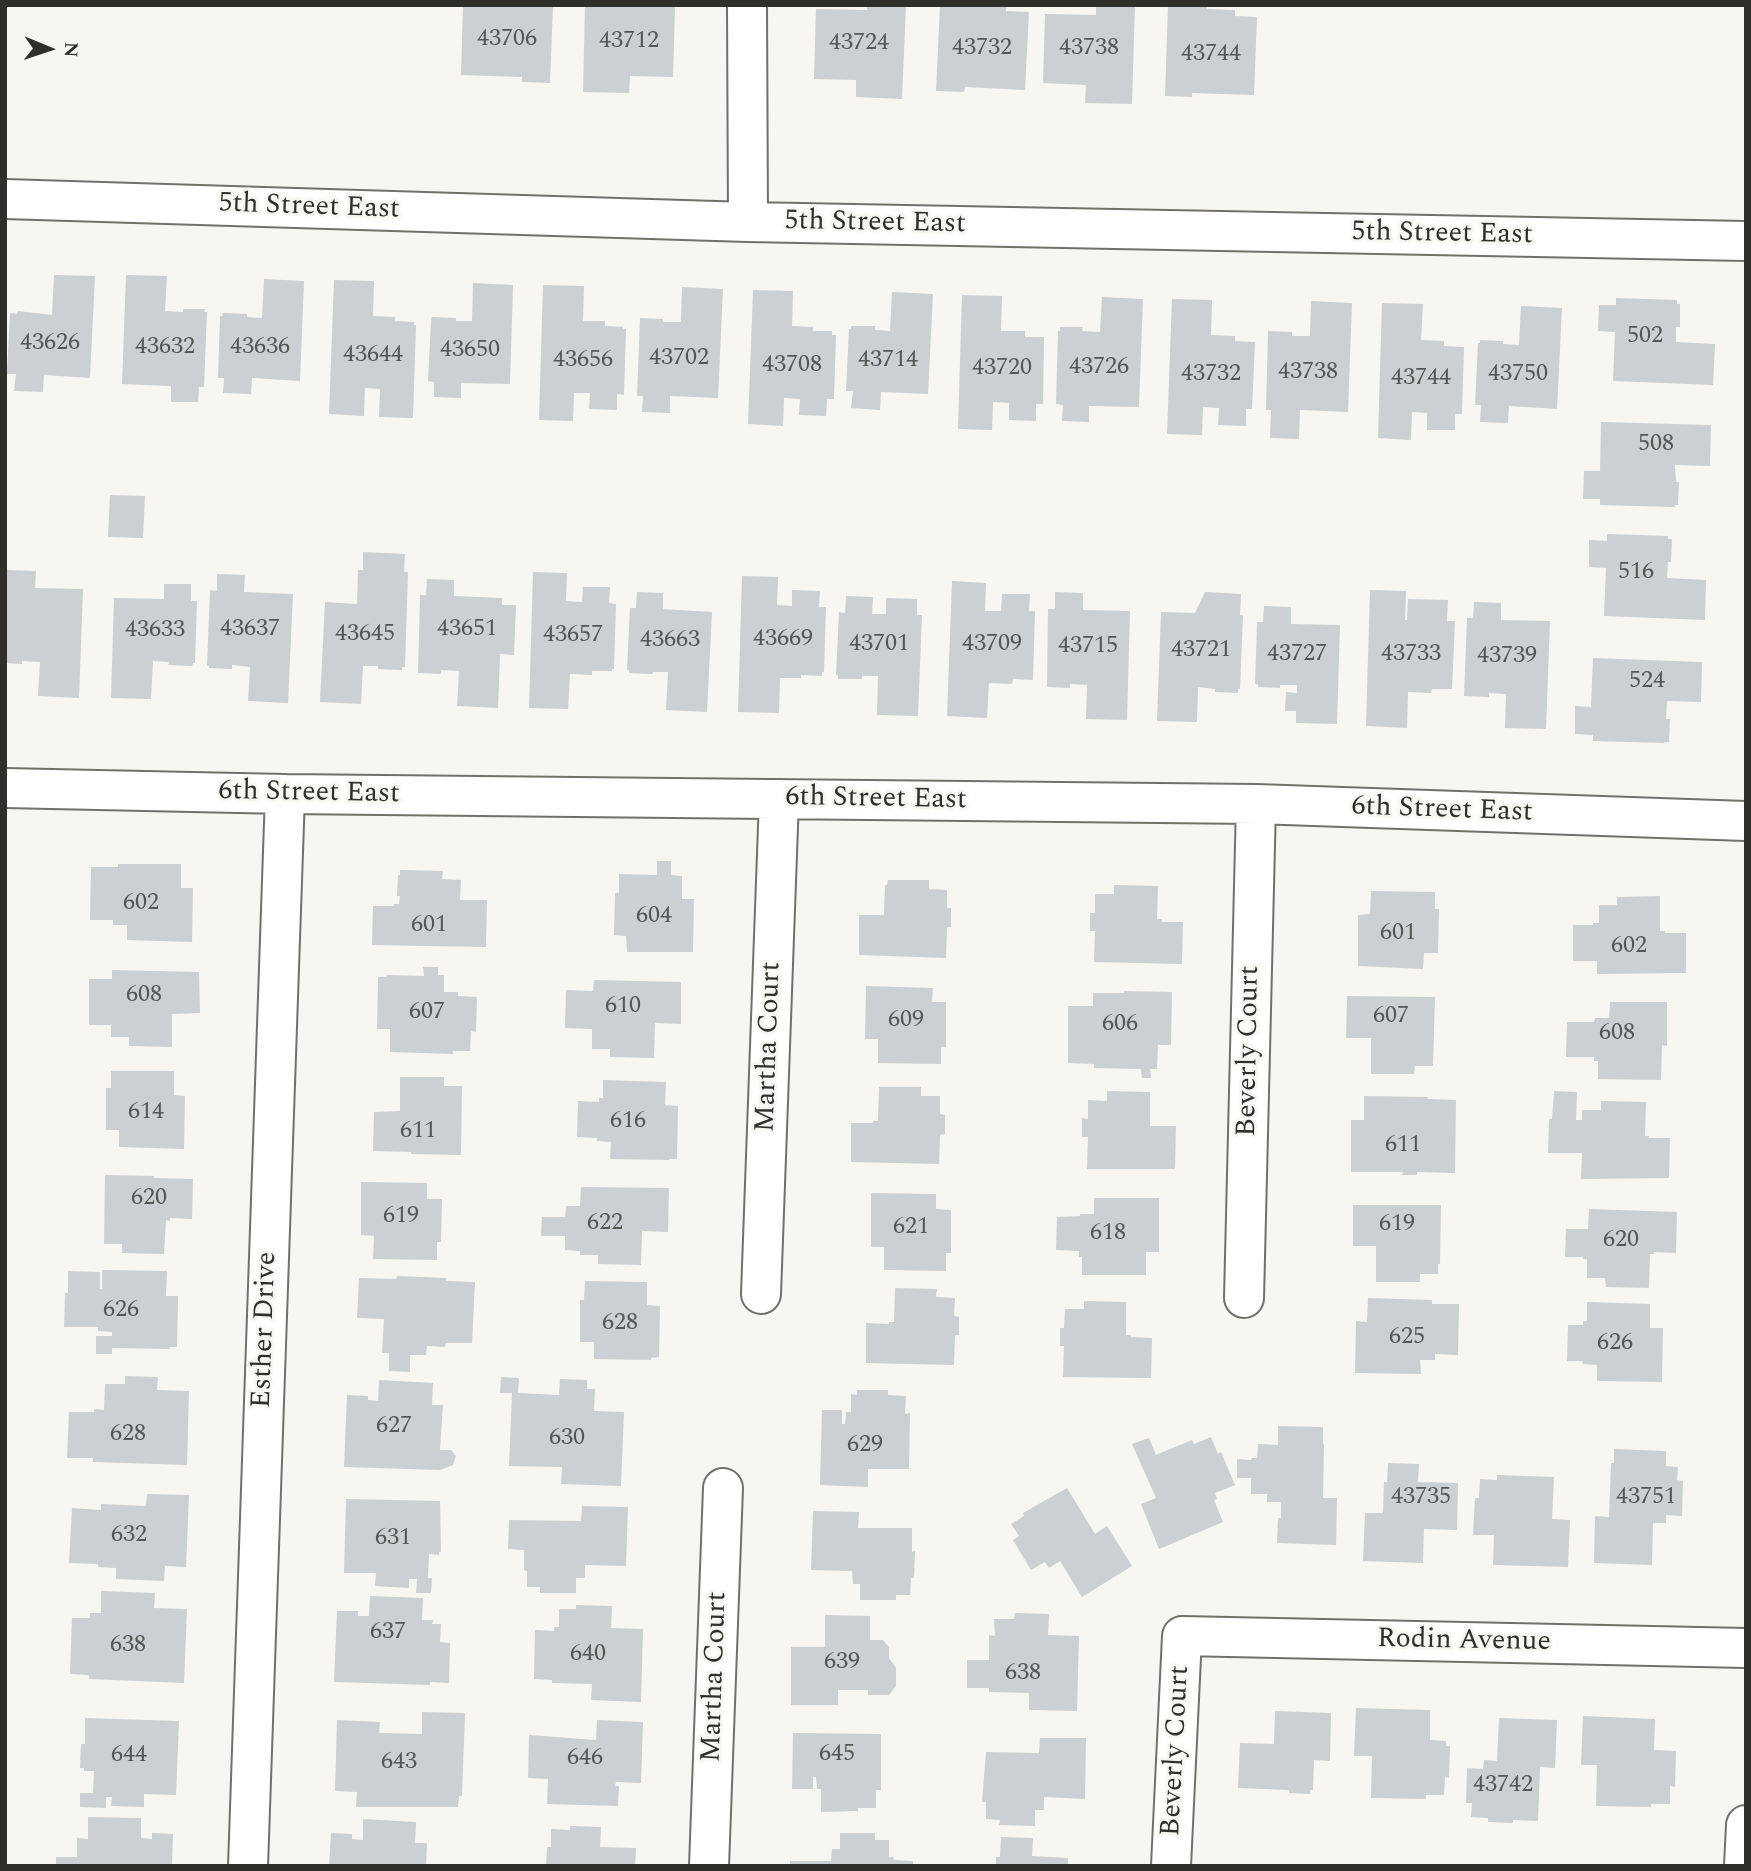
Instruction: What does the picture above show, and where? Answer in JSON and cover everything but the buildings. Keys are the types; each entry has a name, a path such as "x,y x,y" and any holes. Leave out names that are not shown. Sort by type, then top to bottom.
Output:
{"street":[{"path":"747,5 748,222"},
{"name":"5th Street East","path":"5,199 748,222 1746,241"},
{"name":"6th Street East","path":"5,788 285,794 1256,804 1746,821"},
{"name":"Esther Drive","path":"248,1866 285,794"},
{"name":"Martha Court","path":"761,1294 779,799"},
{"name":"Beverly Court","path":"1244,1298 1256,804"},
{"name":"Martha Court","path":"709,1866 723,1488"},
{"name":"Beverly Court","path":"1171,1866 1182,1636"},
{"name":"Rodin Avenue","path":"1182,1636 1746,1648"},
{"path":"1744,1866 1746,1825"}]}
